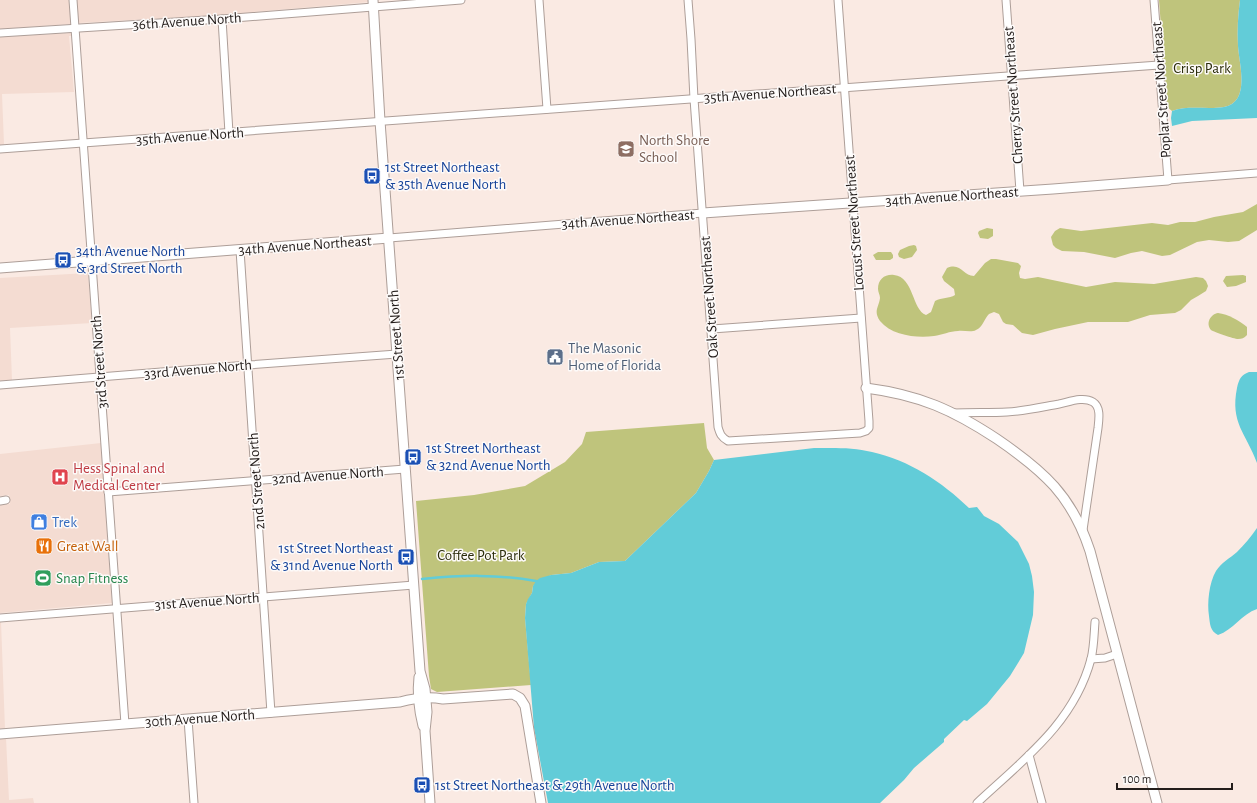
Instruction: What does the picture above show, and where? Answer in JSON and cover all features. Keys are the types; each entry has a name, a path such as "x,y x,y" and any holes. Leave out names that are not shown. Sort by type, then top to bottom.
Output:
{"street":[{"name":"3rd Street North","path":"73,0 125,724"},
{"name":"36th Avenue North","path":"0,33 222,19 373,3 461,0"},
{"path":"539,0 547,109"},
{"name":"Oak Street Northeast","path":"688,0 718,427 720,433 723,438 728,441 853,433"},
{"name":"Locust Street Northeast","path":"838,0 869,421 869,428 866,431 853,433"},
{"name":"Cherry Street Northeast","path":"1006,0 1020,191"},
{"name":"Poplar Street Northeast","path":"1154,0 1168,180"},
{"name":"1st Street North","path":"373,3 380,121 430,803"},
{"path":"222,19 229,133"},
{"name":"35th Avenue Northeast","path":"380,121 1159,65"},
{"name":"35th Avenue North","path":"0,149 380,121"},
{"name":"34th Avenue Northeast","path":"0,268 703,214 1257,174"},
{"name":"2nd Street North","path":"240,250 271,713"},
{"path":"712,329 861,318"},
{"name":"33rd Avenue North","path":"0,385 397,354"},
{"path":"866,388 885,390 925,400 954,413 980,428 1010,448 1044,474 1070,506 1083,530 1157,803"},
{"path":"954,413 1007,412 1036,409 1074,400 1086,400 1093,402 1098,408 1098,428 1083,530"},
{"name":"32nd Avenue North","path":"108,492 405,470"},
{"name":"31st Avenue North","path":"0,618 116,607 414,585"},
{"path":"978,803 1047,738 1066,714 1077,695 1091,659 1095,622"},
{"path":"1091,659 1105,658 1117,654"},
{"path":"422,701 432,704 443,699 513,694 520,698 525,706 542,803"},
{"name":"30th Avenue North","path":"0,734 400,702 413,705 422,701"},
{"path":"188,719 194,803"},
{"path":"1029,755 1042,803"}],"shaded area":[{"path":"0,0 69,0 71,24 0,29"},
{"path":"77,0 369,0 369,2 221,15 78,23"},
{"path":"71,33 71,36 69,36 74,92 2,94 4,144 0,145 0,37"},
{"path":"88,273 92,323 10,328 12,380 0,381 0,278"},
{"path":"101,443 112,603 0,613 0,505 10,504 9,495 0,496 0,454"},
{"path":"1,622 5,729 0,729"},
{"path":"0,738 6,738 9,800 33,798 34,803 0,803"}],"green space":[{"name":"Crisp Park","path":"1159,0 1240,0 1238,40 1242,81 1238,98 1232,104 1218,108 1185,108 1172,111 1167,107"},
{"path":"1257,204 1257,230 1239,241 1228,242 1209,240 1197,242 1170,255 1162,256 1142,251 1115,258 1084,252 1062,251 1053,245 1051,237 1055,231 1060,228 1081,231 1152,223 1168,225 1180,222 1195,222 1243,212"},
{"path":"987,228 993,229 993,236 988,239 980,238 978,233 979,231"},
{"path":"914,245 916,246 917,250 912,257 904,259 899,257 898,254 900,250"},
{"path":"878,252 891,252 893,258 890,260 876,260 873,255"},
{"path":"991,259 1018,263 1021,266 1019,273 1020,278 1025,279 1038,277 1086,287 1115,282 1154,284 1196,277 1203,278 1208,286 1206,291 1191,300 1181,310 1175,313 1150,315 1128,322 1088,322 1033,335 1022,333 1013,325 1006,324 1003,322 999,314 994,312 989,314 980,327 974,331 955,331 927,337 898,333 885,326 878,318 877,312 880,298 878,285 885,276 894,275 901,277 909,287 921,312 926,315 931,312 935,301 955,295 954,289 944,281 942,277 947,268 956,267 967,274 974,276 985,263"},
{"path":"1226,276 1246,276 1246,282 1236,286 1227,287 1223,281"},
{"path":"1218,313 1230,316 1247,327 1247,335 1238,339 1211,330 1209,327 1210,319 1213,315"},
{"name":"Coffee Pot Park","path":"704,423 707,448 714,460 709,471 696,493 625,561 599,562 571,573 551,575 533,586 532,593 526,604 525,618 531,685 437,692 431,689 416,501 474,495 525,486 565,462 582,444 586,432"}],"water":[{"path":"1240,0 1257,0 1257,118 1192,121 1172,126 1172,111 1185,108 1224,107 1232,104 1238,98 1242,81 1238,40"},
{"path":"1249,372 1257,372 1257,463 1237,419 1235,400 1237,388 1242,376"},
{"path":"814,448 858,449 899,460 924,473 948,489 969,508 977,507 984,516 999,524 1018,542 1029,564 1032,576 1034,592 1033,615 1024,653 1010,676 987,704 967,721 964,720 944,739 944,742 914,768 880,803 548,803 534,728 525,618 526,604 536,581 540,578 551,575 571,573 599,562 625,561 696,493 714,460"},
{"path":"1257,528 1257,609 1247,614 1228,630 1218,635 1211,627 1208,611 1208,599 1212,581 1220,566 1240,549"}],"waterway":[{"path":"422,579 479,576 507,577 536,581"}],"place":[{"name":"North Shore School","path":"626,149"},
{"name":"1st Street Northeast & 35th Avenue North","path":"372,176"},
{"name":"34th Avenue North & 3rd Street North","path":"63,260"},
{"name":"The Masonic Home of Florida","path":"555,357"},
{"name":"1st Street Northeast & 32nd Avenue North","path":"413,457"},
{"name":"Hess Spinal and Medical Center","path":"60,477"},
{"name":"Trek","path":"39,522"},
{"name":"Great Wall","path":"44,546"},
{"name":"1st Street Northeast & 31nd Avenue North","path":"406,557"},
{"name":"Snap Fitness","path":"43,578"},
{"name":"1st Street Northeast & 29th Avenue North","path":"422,785"}]}
